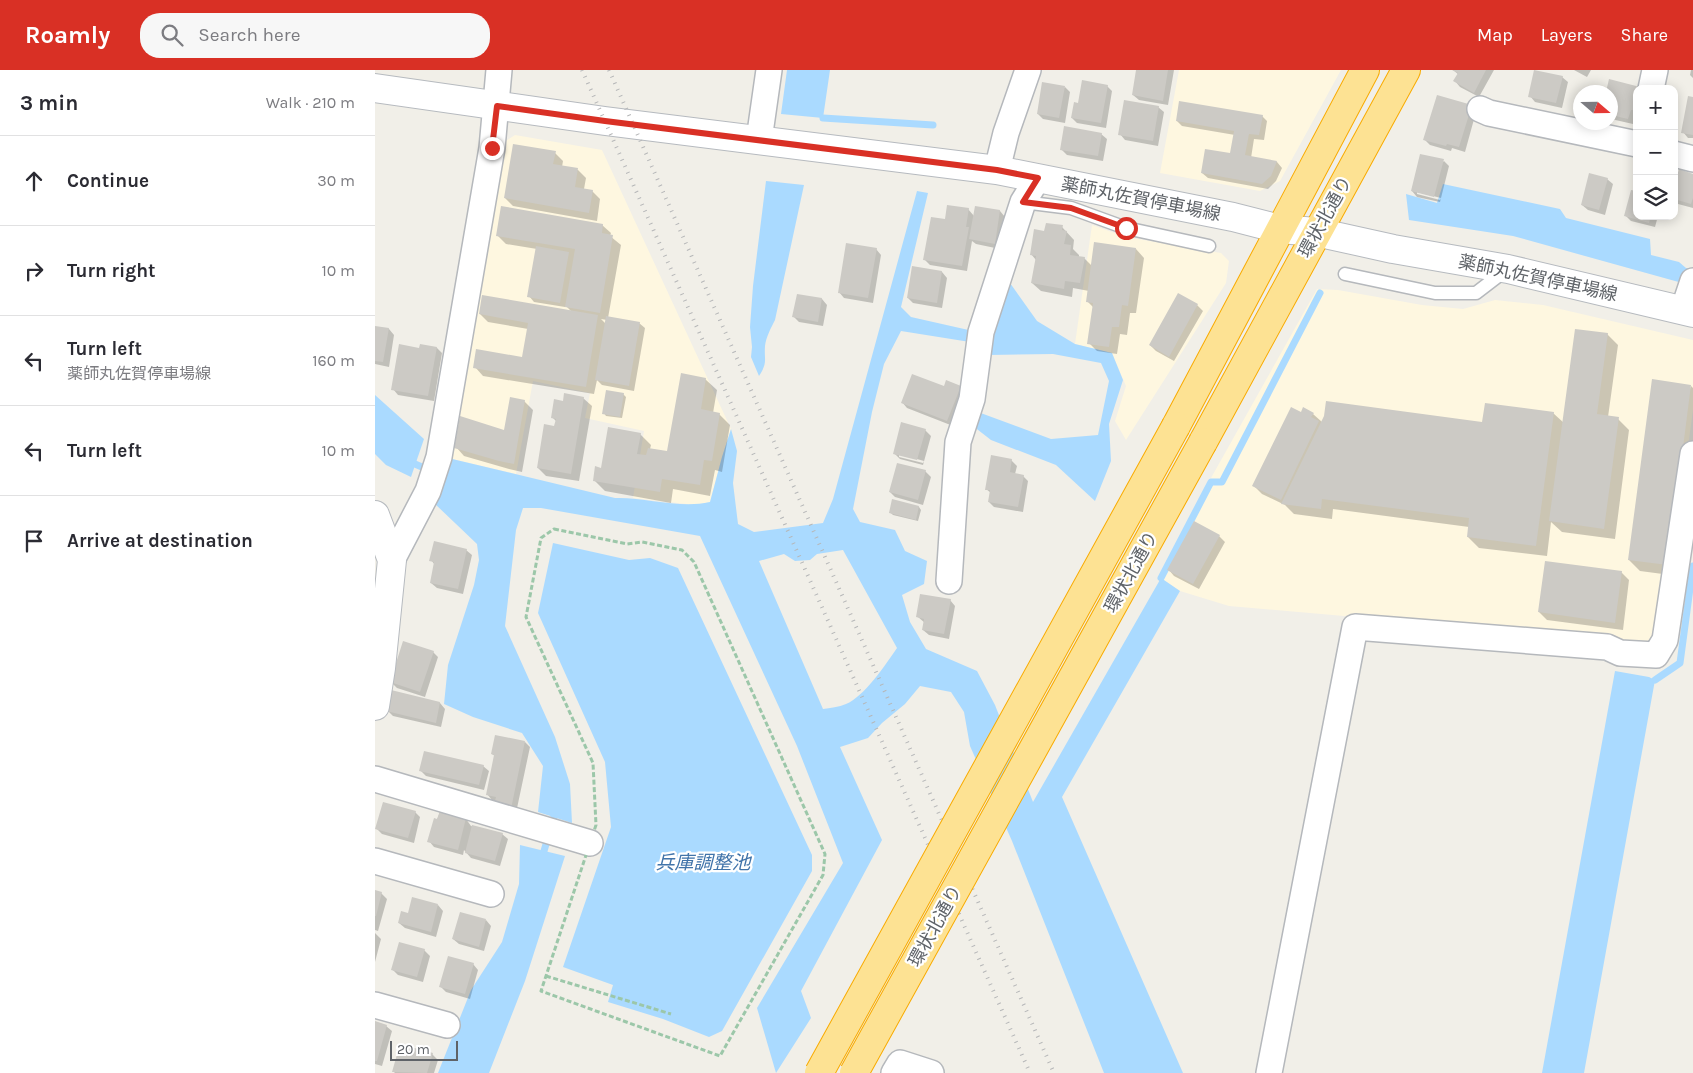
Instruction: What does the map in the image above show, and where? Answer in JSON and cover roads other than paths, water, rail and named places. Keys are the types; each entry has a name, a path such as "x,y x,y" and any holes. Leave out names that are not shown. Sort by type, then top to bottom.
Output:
{"highway":[{"name":"環状北通り","path":"819,1073 1177,426 1365,70"},
{"name":"環状北通り","path":"854,1073 1203,442 1406,70"}],"main road":[{"name":"薬師丸佐賀停車場線","path":"375,88 605,121 997,170 1233,217 1280,229 1317,232 1393,249 1690,298"},
{"path":"375,515 392,560 381,668 375,706"}],"street":[{"path":"392,560 428,491 439,457 492,148 499,70"},
{"path":"759,140 769,70"},
{"path":"997,170 1006,133 1028,70"},
{"path":"1652,85 1655,70"},
{"path":"1480,109 1489,113 1633,143"},
{"path":"1678,155 1693,159"},
{"path":"949,581 958,442 972,399 981,332 1023,202 1038,178"},
{"path":"1269,1073 1355,627 1607,647 1620,653 1656,655 1665,640 1693,454"},
{"path":"375,779 590,843"},
{"path":"375,861 491,894"},
{"path":"375,1005 447,1025"},
{"path":"894,1073 900,1063 931,1073"}],"lane":[{"path":"1023,202 1071,208 1126,228 1209,246"},
{"path":"1345,274 1435,293 1476,293 1508,269"}],"water":[{"path":"787,70 830,70 823,118 781,114"},
{"path":"766,181 804,185 775,320 765,346 765,364 759,376 751,357 750,327"},
{"path":"1443,184 1560,209 1566,218 1650,239 1651,255 1679,262 1686,268 1693,269 1693,286 1513,236 1409,220 1406,194 1437,203"},
{"path":"917,191 928,193 901,307 911,317 973,331 970,342 901,331 884,364 872,412 853,509 860,522 895,530 905,551 927,561 924,584 902,595 910,622 926,649 977,671 995,705 1033,802 1161,578 1180,591 1062,797 1183,1073 1104,1073 1012,841 970,746 964,712 951,692 920,686 905,704 882,723 868,738 840,747 882,840 801,991 811,1018 776,1073 757,1008 843,863 797,746 700,536 541,508 523,508 516,530 505,626 555,737 570,784 572,823 538,812 543,766 522,733 473,717 444,704 448,665 474,585 479,560 477,544 434,503 448,458 615,498 674,504 698,504 710,502 731,429 737,451 733,483 738,524 754,532 823,523 833,499","holes":["843,550 897,648 860,695 846,704 823,709 759,561 784,554 795,561 810,560 817,554"]},
{"path":"1005,276 1037,321 1075,344 1112,353 1123,380 1109,424 1111,461 1095,501 1056,465 991,440 973,426 978,412 1051,439 1098,435 1109,381 1101,363 1053,354 989,355 990,339"},
{"path":"375,395 424,439 411,477 386,465 375,454"},
{"name":"兵庫調整池","path":"553,543 629,560 650,558 678,568 812,855 812,871 722,1031 709,1037 663,1019 608,1002 613,985 563,967 611,827 605,762 538,613"},
{"path":"1615,671 1649,677 1655,680 1584,1073 1542,1073"},
{"path":"520,845 565,856 525,981 489,1073 438,1073 471,990 502,942 519,884"}],"waterway":[{"path":"823,118 933,125"},
{"path":"1161,578 1211,482 1222,482 1320,293"},
{"path":"415,464 431,471"},
{"path":"1655,680 1680,663 1693,566"},
{"path":"544,851 554,817"}],"railway":[{"path":"582,70 1030,1073"},
{"path":"609,70 1054,1073"}]}
